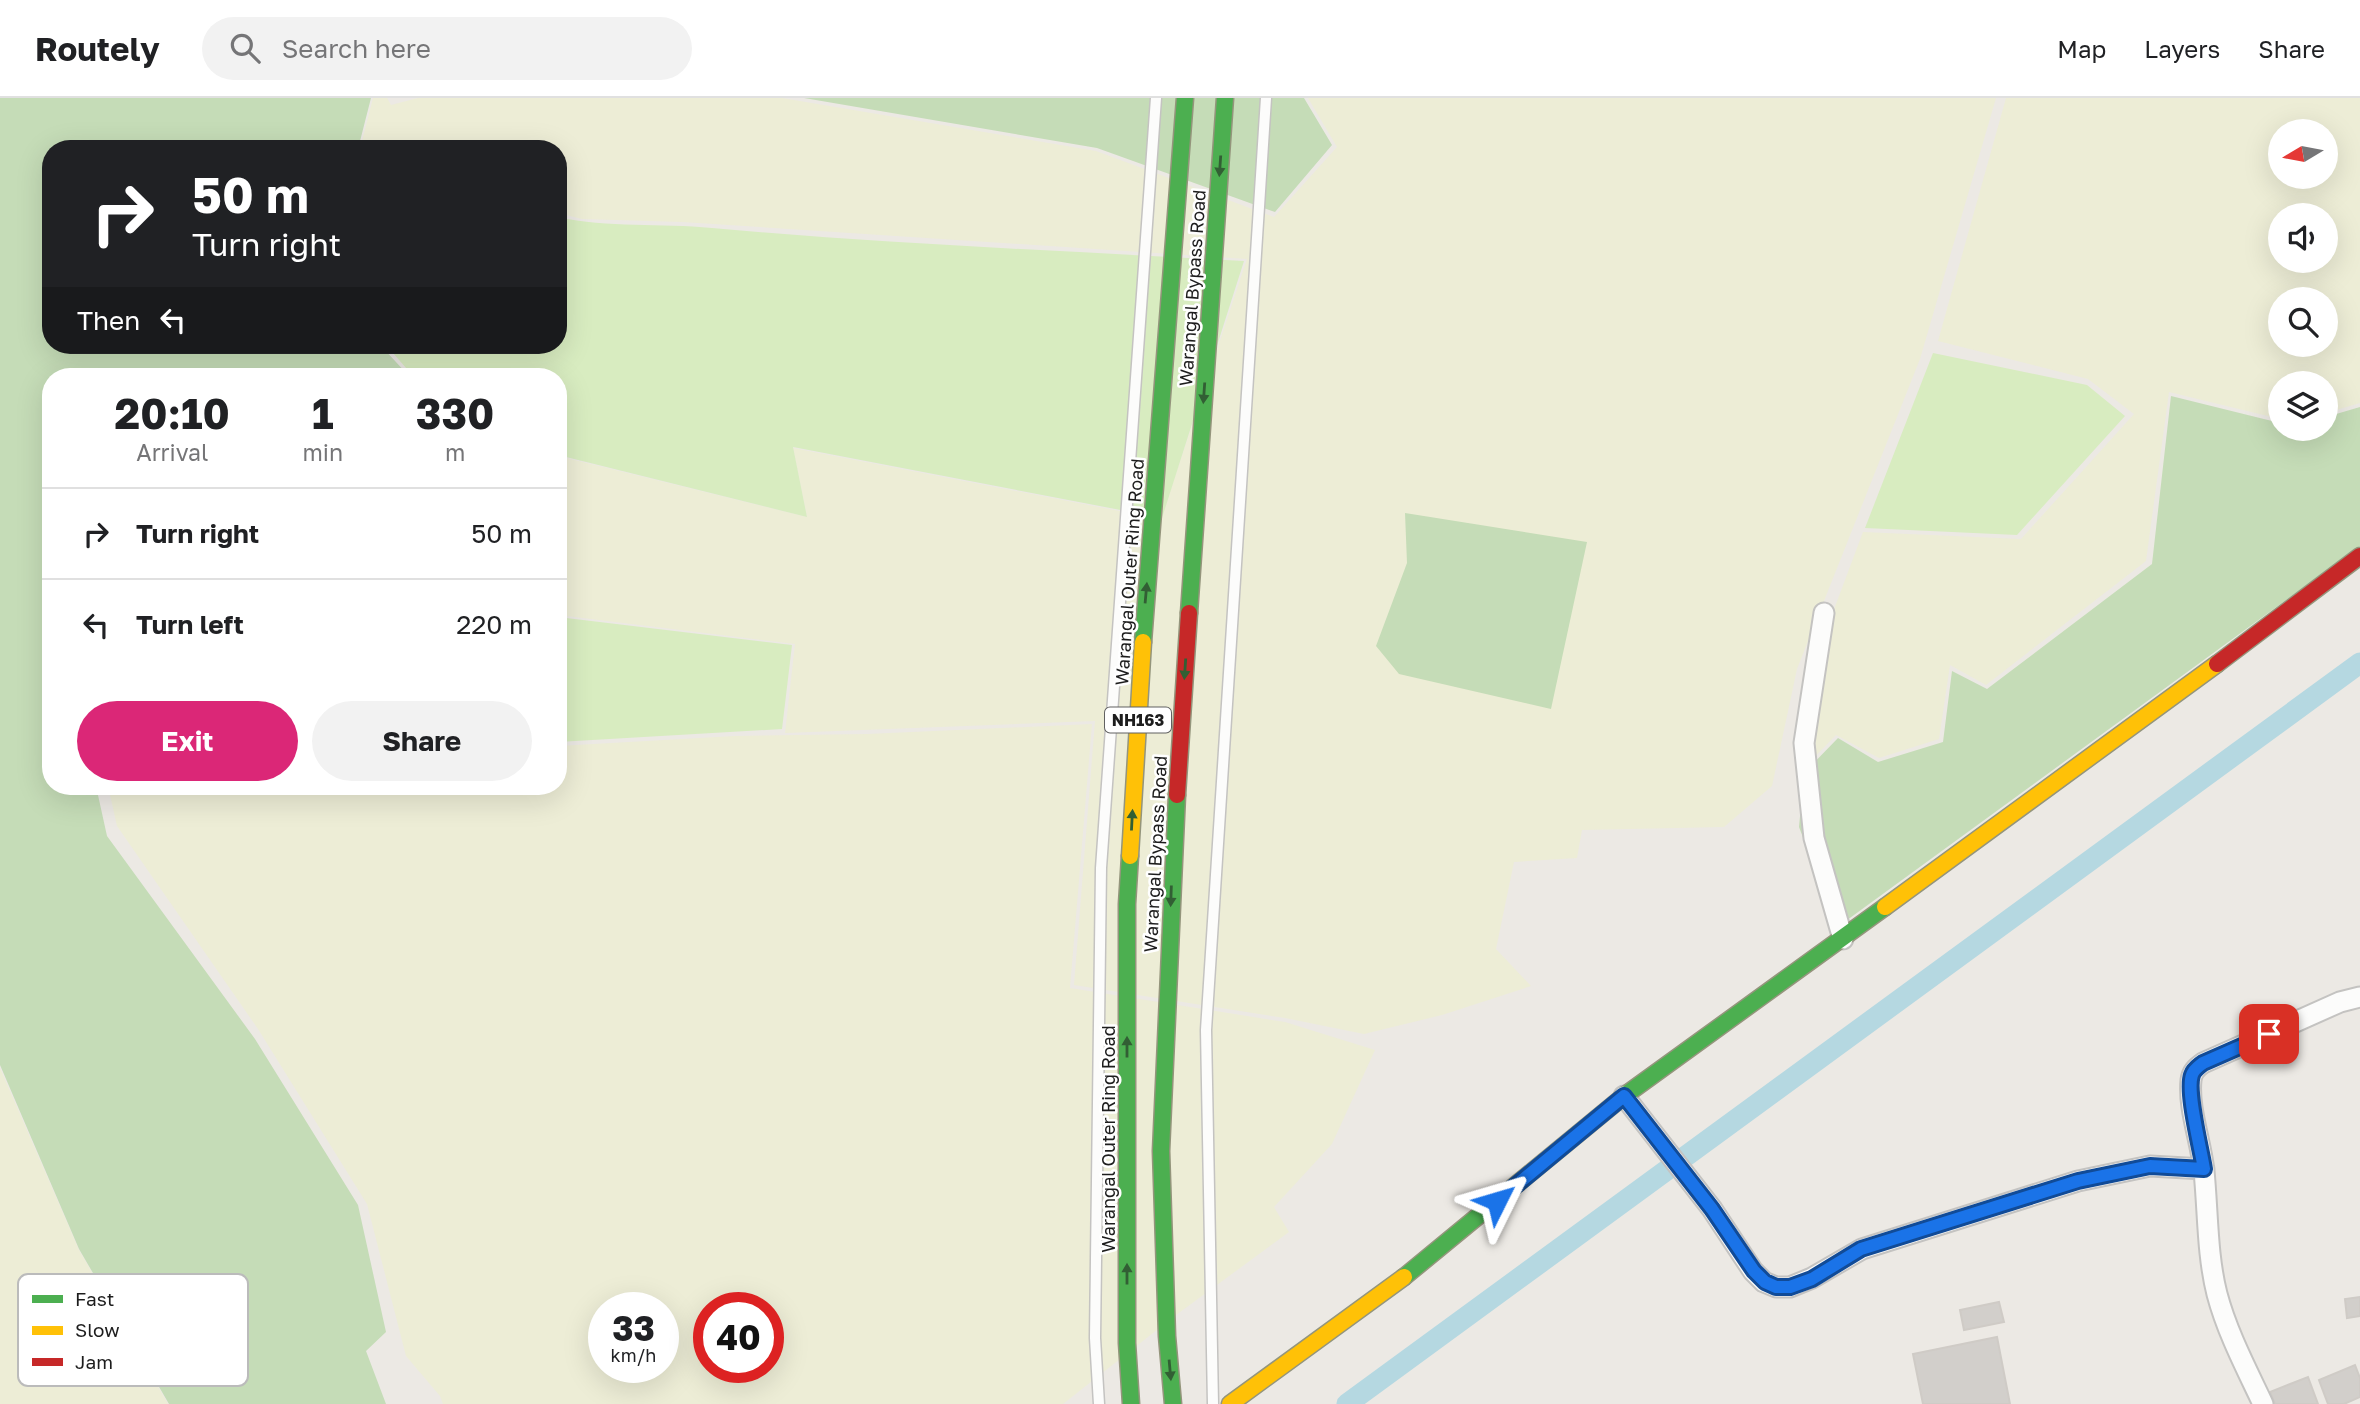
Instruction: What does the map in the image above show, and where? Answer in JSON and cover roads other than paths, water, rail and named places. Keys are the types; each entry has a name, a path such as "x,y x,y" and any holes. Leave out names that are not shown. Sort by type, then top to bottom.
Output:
{"main road":[{"name":"Warangal Outer Ring Road","path":"1131,1404 1127,1343 1127,904 1144,620 1185,98"},
{"name":"Warangal Bypass Road","path":"1173,1404 1167,1336 1161,1152 1174,832 1225,98"},
{"path":"1230,1404 1412,1271 1624,1096 2095,755 2360,556"}],"street":[{"path":"1824,613 1804,743 1814,838 1843,939"},
{"path":"2263,1404 2231,1334 2217,1293 2191,1077 2195,1069 2203,1063 2313,1013 2360,997"},
{"path":"1624,1096 1712,1209 1754,1271 1765,1282 1776,1287 1790,1287 1812,1279 1861,1249 2078,1181 2150,1166 2204,1169"}],"lane":[{"path":"1099,1404 1095,1338 1101,868 1156,98"},
{"path":"1213,1404 1206,1030 1266,98"}],"waterway":[{"path":"1347,1404 2360,663"}]}
